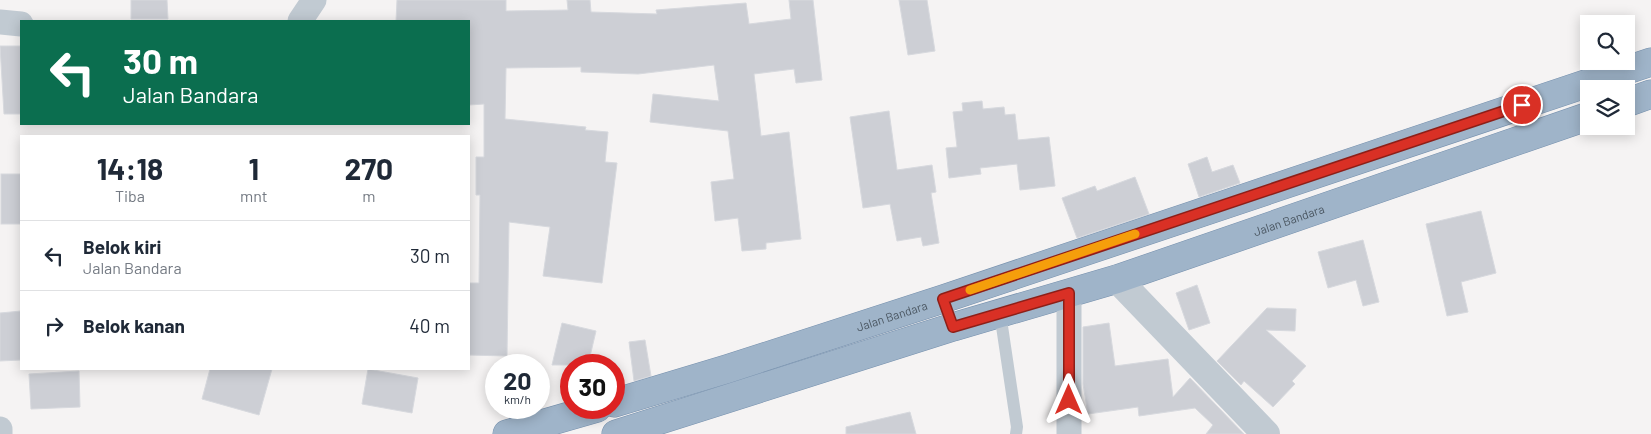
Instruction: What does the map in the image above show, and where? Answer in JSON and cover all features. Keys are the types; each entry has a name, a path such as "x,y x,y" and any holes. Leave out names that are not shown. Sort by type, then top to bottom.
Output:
{"highway":[{"name":"Jalan Bandara","path":"625,400 727,369 943,299 1651,62"},
{"path":"1635,100 1651,94"},
{"name":"Jalan Bandara","path":"616,434 953,327 1117,279 1580,119"},
{"path":"1264,191 1279,222"},
{"path":"943,299 953,327"},
{"path":"507,434 560,419"}],"street":[{"path":"301,20 314,0"},
{"path":"0,22 20,24"},
{"path":"1117,279 1266,434"},
{"path":"1068,434 1069,293"}],"lane":[{"path":"1000,313 1017,427 1016,434"}],"building":[{"path":"131,0 167,0 168,19 131,19"},
{"path":"397,0 506,0 506,11 568,10 567,0 590,0 591,12 657,14 656,10 746,3 749,24 791,19 789,0 813,0 822,80 796,83 794,69 754,74 761,136 789,132 801,239 766,243 766,249 742,251 738,218 715,221 711,182 734,179 728,131 650,122 653,94 719,101 714,65 638,74 581,72 581,67 506,68 505,119 586,127 585,130 608,132 605,162 617,163 602,283 543,276 550,227 509,222 507,354 470,355 470,283 479,283 480,195 476,195 476,157 484,157 484,104 470,105 470,20 396,20"},
{"path":"899,0 927,0 935,51 908,55"},
{"path":"0,46 20,46 20,114 4,114"},
{"path":"982,101 983,109 1004,107 1005,115 1015,114 1018,140 1049,137 1055,186 1020,190 1017,164 980,168 981,174 949,178 946,148 957,147 953,112 963,111 962,103"},
{"path":"889,111 897,170 932,165 936,192 931,193 939,243 923,246 921,237 897,241 890,204 863,208 850,117"},
{"path":"1207,157 1212,172 1233,165 1240,183 1199,197 1188,164"},
{"path":"1,174 20,174 20,224 1,224"},
{"path":"1135,177 1149,214 1077,238 1062,198 1095,186 1097,191"},
{"path":"1481,211 1496,273 1461,282 1468,312 1447,316 1426,224"},
{"path":"1363,240 1379,302 1363,306 1356,280 1328,288 1318,252"},
{"path":"1197,285 1210,323 1189,330 1176,293"},
{"path":"1267,308 1296,309 1295,331 1266,330 1306,366 1292,381 1295,384 1273,407 1244,381 1241,385 1217,361"},
{"path":"20,311 20,360 0,361 0,313"},
{"path":"562,323 596,331 591,354 560,354 560,365 552,365"},
{"path":"1109,323 1115,366 1168,359 1173,397 1190,378 1244,434 1206,434 1213,425 1195,408 1139,416 1138,407 1088,414 1083,384 1083,327"},
{"path":"645,340 651,376 634,381 629,342"},
{"path":"210,370 272,370 259,415 202,399"},
{"path":"368,370 418,378 412,413 362,404"},
{"path":"79,371 80,407 31,409 29,374"},
{"path":"910,412 916,434 846,434 846,427"}],"slow traffic":[{"path":"970,290 1135,234"}],"route":[{"path":"1069,400 1069,293 953,327 943,299 1522,105"}]}
